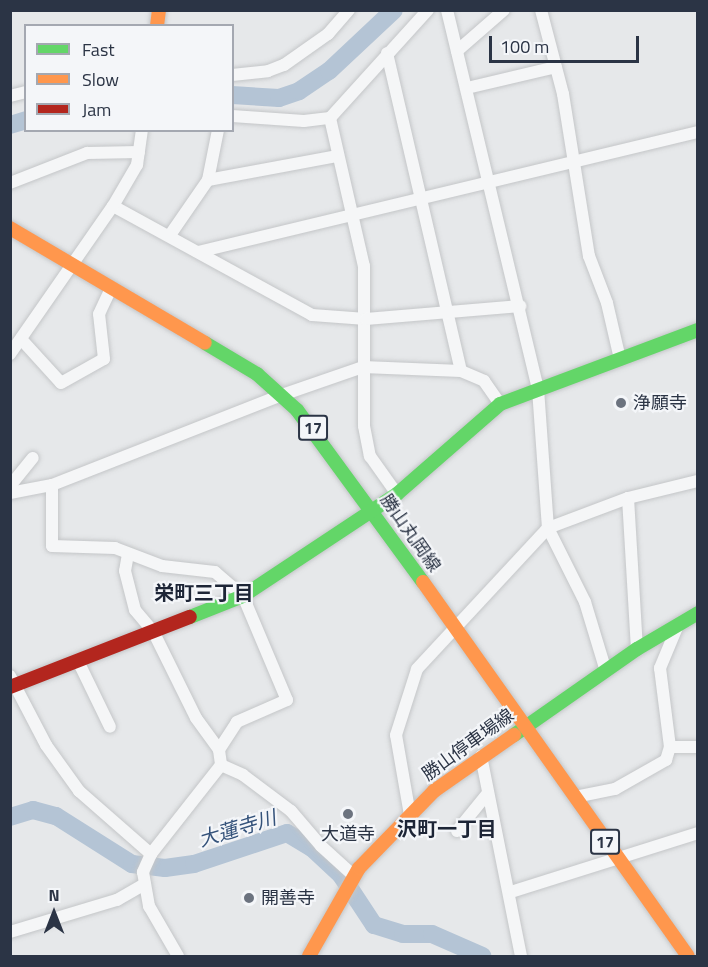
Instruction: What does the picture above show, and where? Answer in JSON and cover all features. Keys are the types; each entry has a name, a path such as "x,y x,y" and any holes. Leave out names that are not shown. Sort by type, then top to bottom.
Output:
{"main road":[{"name":"勝山丸岡線","path":"10,228 257,374 282,394 316,432 374,512 688,957"},
{"path":"12,683 154,633 243,596 374,512 500,404 698,330"},
{"name":"勝山停車場線","path":"309,957 354,876 434,791 637,649 698,613"}],"street":[{"path":"234,75 268,71 285,64 328,34 349,10"},
{"path":"234,116 304,121 330,118 387,52 428,10"},
{"path":"447,10 520,306 538,389 548,528 585,602 606,672"},
{"path":"458,51 504,10"},
{"path":"541,10 556,67 575,159 589,256 607,303 620,359"},
{"path":"387,52 450,312 461,371"},
{"path":"467,88 556,67"},
{"path":"330,118 364,266 366,319 363,368 364,426 370,456 397,494"},
{"path":"10,354 113,206 137,165 142,132"},
{"path":"170,235 208,180 218,132"},
{"path":"198,252 422,197 490,183 575,159 698,132"},
{"path":"10,183 87,153 139,152"},
{"path":"208,180 338,156"},
{"path":"113,206 170,235 312,315 366,319 520,306"},
{"path":"21,339 61,383 78,374 104,359 99,314 111,288"},
{"path":"10,493 52,485 282,394 363,368 461,371 484,381 500,404"},
{"path":"10,486 33,458"},
{"path":"410,815 396,735 417,669 548,528 628,498 698,481"},
{"path":"52,485 52,546 115,548 162,566 215,572 243,596 286,700 237,722 219,750"},
{"path":"628,498 637,649"},
{"path":"128,554 125,572 135,609 154,633 196,718 219,750 222,765 151,854 143,872 149,906 178,957"},
{"path":"574,797 615,789 666,760 670,747 660,669 678,625"},
{"path":"78,661 110,727"},
{"path":"12,683 46,746 79,791 151,854"},
{"path":"670,747 698,747"},
{"path":"481,756 511,892 521,957"},
{"path":"222,765 243,774 291,811 321,846 354,876"},
{"path":"457,831 488,793"},
{"path":"511,892 698,833"},
{"path":"10,932 117,900 145,885"}],"waterway":[{"path":"234,95 279,98 299,91 329,71 394,10"},
{"path":"10,125 24,121"},
{"name":"大蓮寺川","path":"10,817 33,810 56,816 132,864 165,868 194,864 287,833 312,848 341,875 374,925 403,934 432,934 482,956"}],"traffic: fast":[{"path":"190,617 243,596 397,494 500,404 698,330"},
{"path":"205,343 257,374 297,410 423,582"},
{"path":"514,735 637,649 698,613"}],"traffic: slow":[{"path":"157,24 159,10"},
{"path":"10,228 205,343"},
{"path":"423,582 688,956"},
{"path":"309,956 359,868 434,791 514,735"}],"traffic: jam":[{"path":"10,687 190,617"}],"place":[{"name":"浄願寺","path":"621,403"},
{"name":"大道寺","path":"348,814"},
{"name":"開善寺","path":"249,898"}],"district":[{"name":"栄町三丁目","path":"204,592"},
{"name":"沢町一丁目","path":"447,828"}]}
